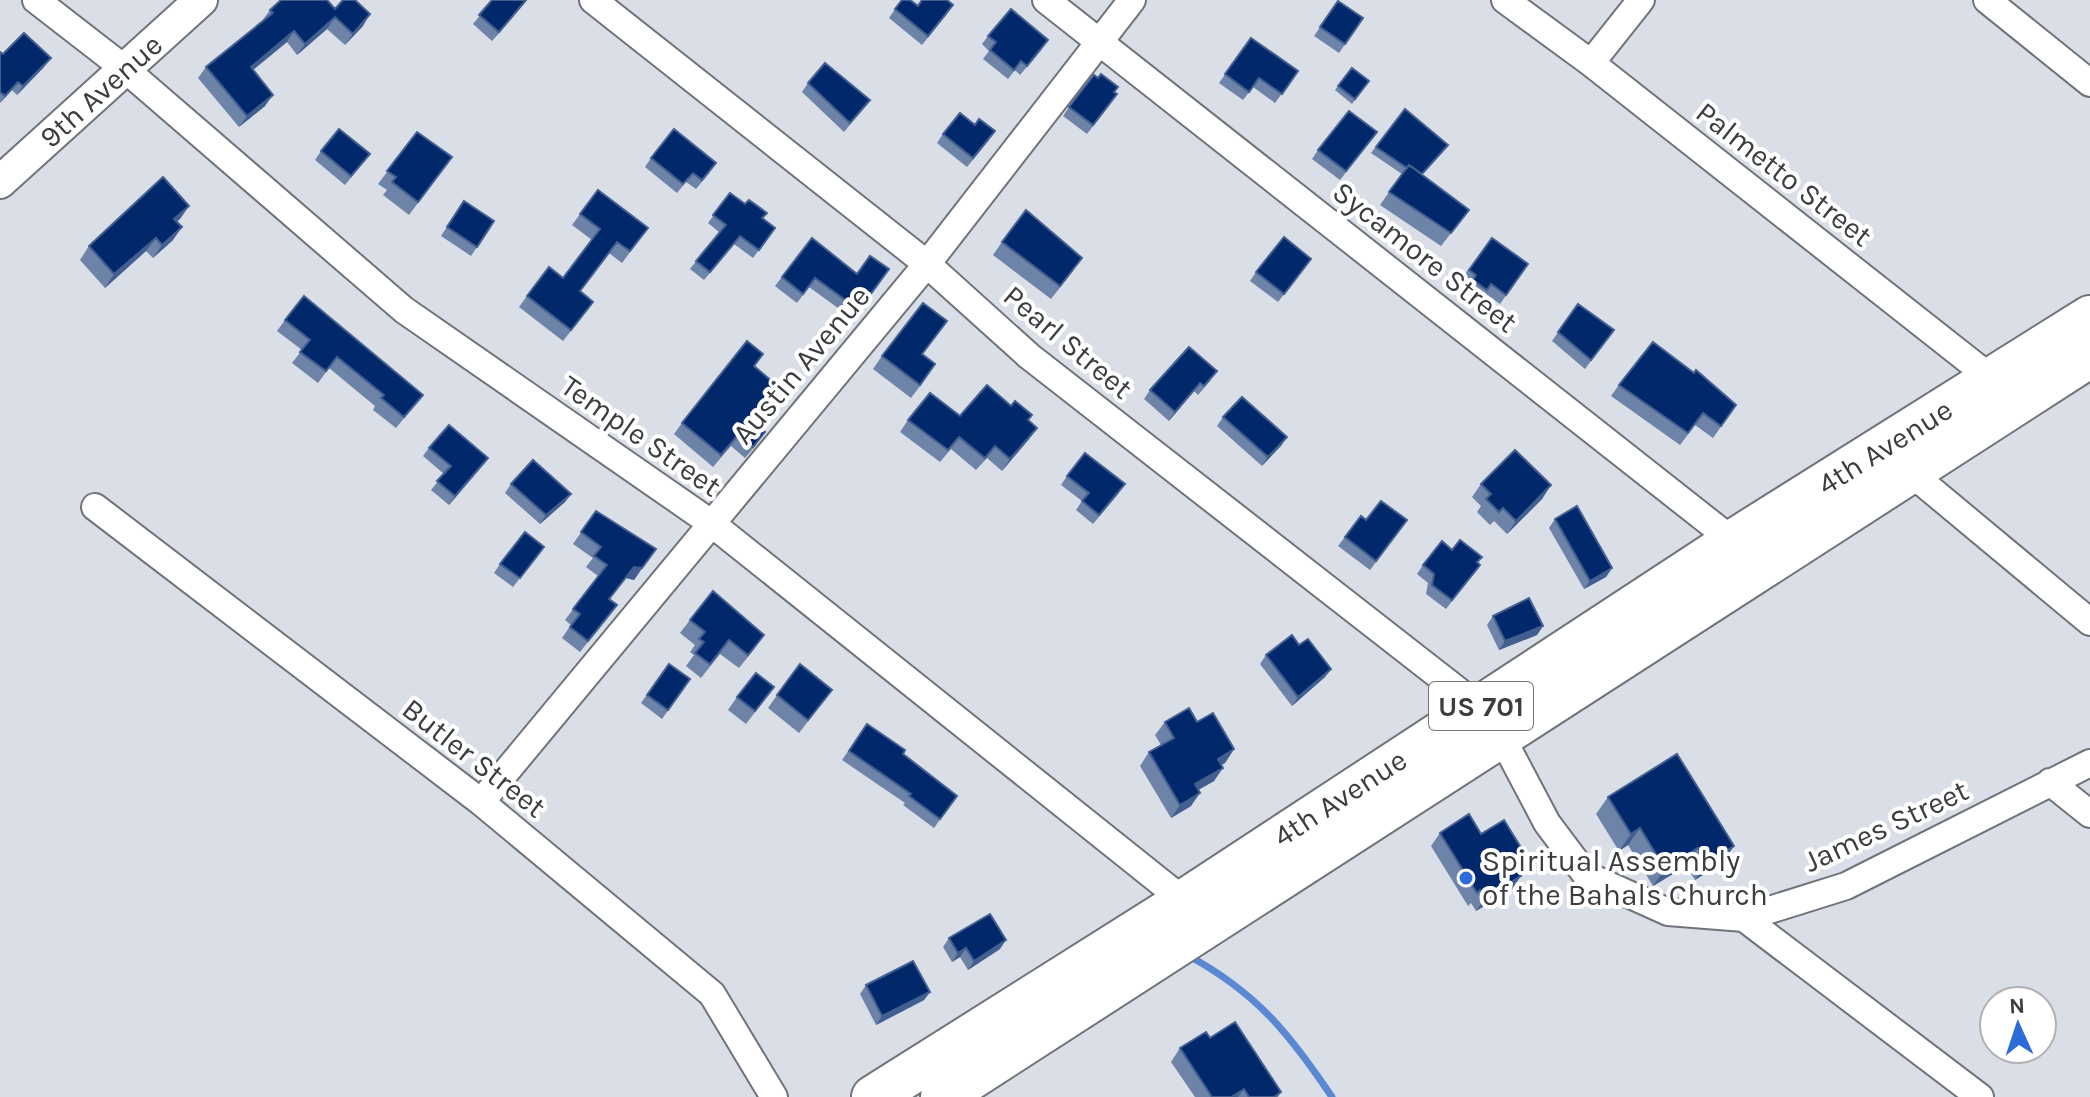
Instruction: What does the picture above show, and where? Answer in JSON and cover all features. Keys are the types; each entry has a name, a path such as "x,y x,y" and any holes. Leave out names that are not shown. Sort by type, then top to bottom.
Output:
{"main road":[{"name":"4th Avenue","path":"942,1097 1197,912 1748,553 2007,391 2090,317"},
{"name":"4th Avenue","path":"2007,391 2090,356"},
{"name":"4th Avenue","path":"873,1097 1197,912"}],"street":[{"name":"Temple Street","path":"36,0 125,69 404,310 711,523 1197,912"},
{"name":"9th Avenue","path":"0,182 201,0"},
{"name":"Pearl Street","path":"593,0 927,264 1029,356 1489,721"},
{"name":"Sycamore Street","path":"1046,0 1748,553"},
{"name":"Austin Avenue","path":"481,802 927,264 1132,0"},
{"name":"Palmetto Street","path":"1505,0 1591,63 2007,391"},
{"path":"1591,63 1641,0"},
{"path":"1987,0 2090,83"},
{"path":"1897,462 2090,622"},
{"name":"Butler Street","path":"95,507 481,802 712,994 774,1097"},
{"name":"James Street","path":"1489,721 1547,823 1586,875 1668,912 1744,918 1846,886 2090,763"},
{"path":"2050,782 2090,814"},
{"path":"1744,918 1980,1097"}],"building":[{"path":"281,0 327,0 335,9 343,0 355,0 370,14 353,34 335,17 305,44 294,31 251,67 273,95 247,116 206,67 273,13 270,10"},
{"path":"492,0 526,0 499,32 479,15"},
{"path":"902,0 910,0 918,6 922,0 947,0 953,5 928,36 895,9"},
{"path":"1338,1 1363,18 1345,44 1320,27"},
{"path":"1011,9 1048,40 1027,66 1021,61 1014,70 990,50 996,42 988,36"},
{"path":"24,33 51,58 23,86 18,82 5,96 0,92 0,52 3,54"},
{"path":"1251,38 1298,71 1282,94 1259,78 1249,92 1225,74"},
{"path":"825,63 870,100 850,123 808,83"},
{"path":"1352,68 1369,81 1355,99 1338,86"},
{"path":"1101,74 1118,87 1114,92 1117,94 1093,125 1069,107 1094,75 1098,78"},
{"path":"1405,109 1448,145 1422,174 1409,165 1407,168 1376,147"},
{"path":"1349,111 1377,132 1346,171 1318,150"},
{"path":"960,113 975,125 979,119 995,131 973,158 943,134"},
{"path":"339,129 370,154 351,176 321,151"},
{"path":"674,129 716,163 702,180 693,173 683,184 651,158"},
{"path":"417,132 452,157 418,202 392,182 396,177 387,171"},
{"path":"1409,165 1469,210 1451,233 1389,192"},
{"path":"163,177 189,206 174,219 182,227 162,245 156,238 114,274 89,246"},
{"path":"598,190 648,228 630,251 617,242 580,291 593,302 571,330 527,296 549,267 563,278 600,229 580,214"},
{"path":"730,193 745,204 749,200 767,213 762,218 775,228 759,250 740,236 710,272 696,261 726,225 713,215"},
{"path":"464,201 494,221 477,247 447,227"},
{"path":"1026,210 1082,258 1060,286 1002,242"},
{"path":"1284,237 1311,259 1284,294 1256,272"},
{"path":"812,238 857,274 870,256 889,269 859,310 815,278 803,294 782,277"},
{"path":"1492,238 1528,264 1506,295 1491,284 1487,290 1473,280 1476,275 1469,270"},
{"path":"304,296 423,395 404,417 381,398 384,395 337,357 326,371 300,352 310,340 285,320"},
{"path":"923,303 947,321 922,354 935,364 920,385 882,356"},
{"path":"1578,304 1614,330 1591,360 1558,332"},
{"path":"747,341 763,354 754,366 781,389 753,423 765,432 753,447 738,435 721,455 682,423"},
{"path":"1653,342 1694,373 1696,370 1736,405 1721,426 1703,413 1688,433 1619,385"},
{"path":"1189,347 1217,371 1204,386 1200,383 1175,412 1150,390"},
{"path":"987,385 1011,406 1015,401 1032,415 1028,420 1037,428 1010,459 995,446 985,458 959,437 948,450 908,420 930,393 960,416"},
{"path":"1242,397 1287,437 1268,457 1223,417"},
{"path":"449,425 488,458 455,496 437,481 451,466 429,448"},
{"path":"1515,450 1551,485 1516,521 1503,508 1499,512 1486,499 1491,494 1481,484"},
{"path":"1085,453 1125,484 1099,515 1082,501 1089,493 1067,476"},
{"path":"533,460 571,494 546,515 511,484"},
{"path":"1381,501 1407,520 1376,561 1345,537 1361,516 1366,520"},
{"path":"1577,506 1612,568 1590,581 1555,519"},
{"path":"596,511 656,549 642,568 634,567 609,599 617,605 588,641 570,627 580,614 573,609 607,565 594,556 601,547 581,532"},
{"path":"525,532 544,547 520,578 500,564"},
{"path":"1460,540 1482,557 1477,562 1480,565 1452,600 1432,585 1434,574 1423,565 1442,541 1452,550"},
{"path":"713,591 764,635 748,655 729,640 710,664 695,653 704,642 699,639 705,632 690,620"},
{"path":"1529,598 1543,626 1505,641 1493,616"},
{"path":"1292,635 1299,645 1308,639 1331,669 1298,697 1266,655"},
{"path":"669,664 690,679 668,710 647,695"},
{"path":"800,664 832,690 808,720 777,695"},
{"path":"756,673 774,687 755,711 737,697"},
{"path":"1189,708 1197,722 1213,713 1234,749 1218,759 1223,768 1195,784 1200,793 1180,805 1149,752 1174,738 1165,722"},
{"path":"867,724 905,750 903,754 957,796 940,819 909,796 911,794 849,751"},
{"path":"1677,754 1734,846 1707,863 1698,848 1665,869 1640,828 1631,834 1608,797"},
{"path":"1469,814 1481,834 1504,820 1528,859 1515,867 1521,876 1485,898 1480,890 1477,893 1440,833"},
{"path":"990,914 1006,940 974,961 966,948 958,953 949,938"},
{"path":"913,961 930,992 882,1016 866,985"},
{"path":"1235,1022 1281,1092 1274,1097 1249,1097 1244,1089 1231,1097 1212,1097 1180,1048 1206,1032 1210,1038"}],"waterway":[{"path":"1187,955 1252,999 1301,1053 1332,1097"}],"place":[{"name":"Spiritual Assembly of the Bahals Church","path":"1466,878"}]}
